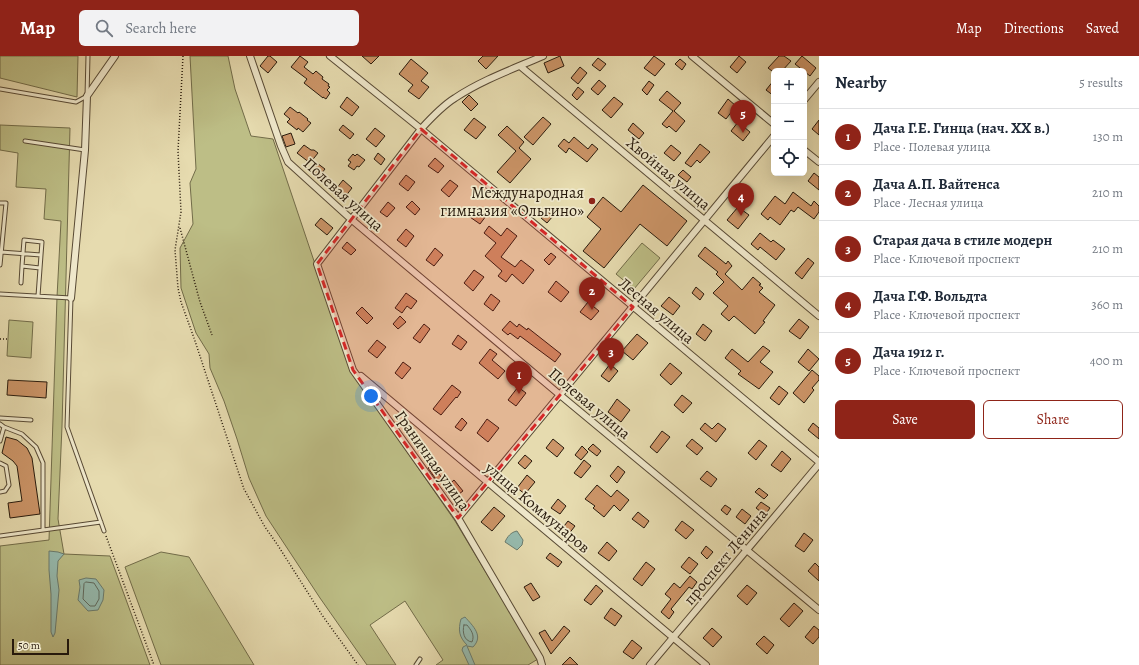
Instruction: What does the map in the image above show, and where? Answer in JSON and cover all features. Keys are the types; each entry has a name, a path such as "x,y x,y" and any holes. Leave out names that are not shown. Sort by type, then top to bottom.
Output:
{"street":[{"path":"71,298 86,150 87,96 115,56"},
{"name":"Полевая улица","path":"250,56 288,162 352,220 819,610"},
{"name":"Лесная улица","path":"330,56 421,129 819,463"},
{"path":"352,220 421,129 433,116 454,99 485,81 543,56"},
{"path":"692,56 771,122"},
{"name":"Хвойная улица","path":"520,66 819,316"},
{"path":"807,96 819,82"},
{"path":"458,518 771,140"},
{"path":"807,152 819,162"},
{"name":"Граничная улица","path":"352,220 317,264 353,370 458,518 540,658 542,665"},
{"name":"улица Коммунаров","path":"353,370 706,665"},
{"name":"проспект Ленина","path":"650,665 819,463"}],"lane":[{"path":"0,89 76,102 87,96 88,56"},
{"path":"25,141 86,150"},
{"path":"0,202 6,204 0,265"},
{"path":"21,283 24,240 42,242 38,296"},
{"path":"1,252 41,255"},
{"path":"22,266 40,268"},
{"path":"0,294 71,298 68,427 104,531"},
{"path":"0,418 31,420"},
{"path":"0,424 22,434 36,447 43,463 43,530"},
{"path":"0,441 4,427"},
{"path":"0,463 6,466 9,485 5,491 0,492"},
{"path":"0,536 101,522"},
{"path":"416,665 420,659"}],"path":[{"path":"183,56 178,151 181,203 176,242 178,288 181,302 199,350 244,489 264,526 322,616 358,665"},
{"path":"179,226 200,302 212,335"},
{"path":"0,339 8,339"},
{"path":"104,531 154,665"}],"highlighted area":[{"path":"421,129 633,307 458,518 353,370 317,264"}],"green space":[{"path":"0,56 78,56 77,97 0,78"},
{"path":"190,56 228,56 235,89 251,136 273,139 351,371 455,521 538,659 528,665 436,665 443,660 405,601 370,625 396,665 367,665 320,598 266,516 249,478 224,401 210,368 209,354 196,333 181,288 180,248 193,224 190,183 196,169"},
{"path":"0,125 70,128 58,519 64,554 110,556 150,665 0,665 0,546 49,540 61,221 44,219 46,189 16,187 18,153 0,150"},
{"path":"642,243 660,258 634,289 616,274"},
{"path":"9,320 33,322 31,358 7,356"},
{"path":"161,552 189,557 254,665 161,665 125,567"}],"water":[{"path":"517,531 523,540 522,545 517,550 505,542 513,532"},
{"path":"49,551 64,554 58,561 57,576 59,590 55,633 53,637 51,632"},
{"path":"86,578 96,579 104,590 103,600 98,610 88,611 78,600 80,587 79,580"},
{"path":"465,617 476,631 478,639 473,647 467,646 475,665 469,665 462,650 463,647 467,645 462,639 460,633 461,619"}],"building":[{"path":"268,56 277,62 268,73 260,66"},
{"path":"300,56 308,62 304,67 313,74 316,71 323,77 322,79 329,84 328,86 330,87 327,90 330,93 326,99 304,83 307,79 291,67"},
{"path":"362,56 379,56 371,64"},
{"path":"483,56 498,56 486,69 478,61"},
{"path":"560,56 564,66 548,73 544,63"},
{"path":"654,56 665,64 655,76 644,68"},
{"path":"739,56 746,62 737,73 730,67"},
{"path":"779,56 784,56 791,61 785,68 771,68 771,70 768,68"},
{"path":"802,56 816,68 810,76 807,74 807,68 800,68 795,64"},
{"path":"598,58 606,64 600,71 592,65"},
{"path":"411,59 428,73 421,81 429,87 419,99 408,91 413,85 399,74"},
{"path":"680,59 686,64 682,70 675,64"},
{"path":"580,67 587,73 578,84 571,78"},
{"path":"599,80 606,86 598,95 591,89"},
{"path":"649,81 654,85 647,95 642,90"},
{"path":"771,84 771,94 766,90"},
{"path":"578,87 584,92 577,100 572,95"},
{"path":"667,91 681,103 674,111 685,121 676,132 669,126 667,128 662,124 673,111 659,100"},
{"path":"469,95 478,104 471,111 462,102"},
{"path":"347,97 359,107 352,116 340,107"},
{"path":"614,97 623,104 611,118 602,110"},
{"path":"728,99 736,106 726,119 718,113"},
{"path":"290,107 298,113 299,112 311,123 303,132 298,128 297,130 287,122 290,119 284,114"},
{"path":"543,117 551,124 533,145 524,137"},
{"path":"474,118 486,127 476,139 464,130"},
{"path":"819,120 819,135 812,129"},
{"path":"738,122 750,132 743,141 731,131"},
{"path":"633,123 644,133 639,139 628,130"},
{"path":"343,125 354,134 350,139 339,130"},
{"path":"507,126 524,142 519,148 531,159 510,183 497,172 516,151 498,135"},
{"path":"375,128 385,136 376,147 366,139"},
{"path":"291,133 295,144 286,147 282,136"},
{"path":"574,137 588,149 592,144 598,149 587,162 569,148 566,153 558,146 564,139 569,143"},
{"path":"700,144 710,152 700,163 697,160 691,167 685,163"},
{"path":"304,145 318,153 310,163 297,153"},
{"path":"671,145 681,153 674,161 664,153"},
{"path":"378,153 385,159 381,165 374,159"},
{"path":"353,154 355,156 357,154 365,160 354,170 348,166 351,162 348,160"},
{"path":"435,158 444,166 438,173 428,166"},
{"path":"317,163 325,169 318,178 310,171"},
{"path":"683,170 691,177 687,182 678,175"},
{"path":"814,173 819,177 819,190 808,181"},
{"path":"406,175 415,182 408,191 399,184"},
{"path":"343,180 352,188 345,197 336,189"},
{"path":"450,180 458,186 449,197 441,190"},
{"path":"643,185 687,221 667,246 640,224 604,268 583,251 601,229 587,217 603,197 621,212"},
{"path":"793,192 811,206 814,201 819,206 819,212 814,219 798,207 794,212 791,210 780,225 770,217 768,220 761,214 775,196 785,204"},
{"path":"412,201 420,209 415,215 406,207"},
{"path":"388,202 395,208 387,217 380,212"},
{"path":"473,207 486,216 480,224 467,215"},
{"path":"738,207 749,215 738,229 727,220"},
{"path":"547,211 553,216 547,223 541,218"},
{"path":"321,218 333,228 327,235 315,225"},
{"path":"489,226 501,236 507,228 517,236 501,257 515,267 521,260 534,270 523,284 512,274 506,282 498,276 502,271 485,256 496,243 484,233"},
{"path":"406,229 414,236 406,247 397,240"},
{"path":"760,233 771,242 773,240 785,249 776,260 760,247 758,250 751,244"},
{"path":"347,242 356,250 351,255 342,248"},
{"path":"705,247 726,264 728,261 732,266 725,274 742,290 753,277 761,284 759,285 763,288 759,292 775,305 763,321 765,322 755,334 734,316 729,321 721,314 728,306 713,293 724,282 716,274 718,272 698,256"},
{"path":"435,248 443,255 434,266 426,260"},
{"path":"551,253 556,257 549,265 544,260"},
{"path":"808,258 814,263 802,279 795,273"},
{"path":"474,270 484,277 473,291 464,283"},
{"path":"556,281 569,292 561,302 548,292"},
{"path":"696,287 704,294 700,300 692,293"},
{"path":"406,293 417,301 411,309 407,306 402,313 395,308"},
{"path":"491,294 500,301 493,311 484,304"},
{"path":"669,297 680,306 673,315 661,306"},
{"path":"588,302 599,311 591,320 580,312"},
{"path":"362,307 373,318 367,324 356,313"},
{"path":"400,316 406,322 398,329 393,324"},
{"path":"799,319 809,327 800,339 789,331"},
{"path":"510,321 517,327 519,324 527,330 528,328 561,354 555,362 520,336 518,339 510,333 508,335 502,330"},
{"path":"424,324 430,329 420,343 413,338"},
{"path":"703,324 712,331 705,341 696,334"},
{"path":"637,334 648,343 633,360 622,351"},
{"path":"458,335 467,342 461,350 452,344"},
{"path":"377,340 386,347 377,358 368,351"},
{"path":"763,346 770,351 760,362 773,372 759,389 738,374 741,371 725,358 732,349 748,362"},
{"path":"490,349 497,354 492,360 505,371 498,379 479,363"},
{"path":"808,349 819,359 809,371 798,362"},
{"path":"403,362 411,368 402,379 395,373"},
{"path":"670,363 682,373 671,385 660,375"},
{"path":"610,364 618,371 609,382 601,376"},
{"path":"812,370 819,376 819,380 812,388 814,390 804,403 793,393"},
{"path":"8,380 47,382 46,398 7,395"},
{"path":"452,385 461,392 441,415 433,409"},
{"path":"779,386 788,393 779,405 770,398"},
{"path":"518,387 526,393 516,406 508,400"},
{"path":"682,395 692,403 683,413 674,405"},
{"path":"617,399 630,410 621,422 608,412"},
{"path":"462,418 467,423 461,431 455,427"},
{"path":"487,419 499,428 488,442 477,433"},
{"path":"705,423 712,429 718,423 726,429 716,442 700,429"},
{"path":"813,423 819,428 819,439 808,430"},
{"path":"662,431 670,437 657,453 650,447"},
{"path":"6,437 17,440 27,448 32,458 40,514 10,518 8,503 22,501 17,466 2,453"},
{"path":"553,439 564,448 557,457 546,448"},
{"path":"692,439 703,448 697,455 686,446"},
{"path":"759,440 767,446 756,460 748,453"},
{"path":"593,444 601,451 597,456 588,449"},
{"path":"582,446 588,452 581,460 575,455"},
{"path":"782,451 791,459 781,472 771,465"},
{"path":"525,455 532,461 525,469 518,463"},
{"path":"584,460 591,466 581,478 574,473"},
{"path":"432,465 442,478 437,481 428,468"},
{"path":"618,466 625,472 617,483 610,476"},
{"path":"707,471 717,479 711,487 700,479"},
{"path":"527,475 535,482 525,494 517,488"},
{"path":"454,480 463,491 452,499 444,489"},
{"path":"597,485 611,497 617,490 629,500 620,511 614,505 604,517 593,508 595,506 585,499"},
{"path":"759,488 768,495 764,499 755,492"},
{"path":"558,499 566,506 560,514 551,508"},
{"path":"761,502 770,508 765,515 756,508"},
{"path":"725,505 731,509 727,515 721,510"},
{"path":"494,507 505,516 492,531 481,522"},
{"path":"742,509 751,516 745,524 736,517"},
{"path":"638,512 649,521 644,528 632,519"},
{"path":"568,521 575,526 568,535 561,530"},
{"path":"682,521 694,530 686,539 675,530"},
{"path":"804,533 813,540 804,552 795,546"},
{"path":"607,542 617,551 609,561 598,553"},
{"path":"706,546 713,552 707,559 701,553"},
{"path":"550,553 562,562 558,567 546,558"},
{"path":"689,557 698,564 690,574 681,567"},
{"path":"646,562 655,569 642,586 633,579"},
{"path":"815,563 819,567 819,581 808,571"},
{"path":"690,576 697,582 692,589 689,587 671,609 674,612 669,619 661,612 671,599 665,594 674,583 680,588"},
{"path":"531,583 540,597 533,601 524,587"},
{"path":"596,585 603,591 591,605 584,600"},
{"path":"747,585 757,593 747,605 737,596"},
{"path":"794,603 803,611 789,627 780,619"},
{"path":"611,608 622,616 615,626 604,618"},
{"path":"564,626 570,631 551,654 539,633 545,630 552,641"},
{"path":"814,626 819,630 819,637 813,644 805,637"},
{"path":"712,628 722,637 713,647 703,638"},
{"path":"764,636 774,645 767,654 756,644"},
{"path":"632,640 642,648 633,659 623,652"},
{"path":"570,657 578,665 562,665"}],"place":[{"name":"Дача 1912 г.","path":"743,133"},
{"name":"Международная гимназия «Ольгино»","path":"592,201"},
{"name":"Дача Г.Ф. Вольдта","path":"741,216"},
{"name":"Дача А.П. Вайтенса","path":"592,310"},
{"name":"Старая дача в стиле модерн","path":"611,371"},
{"name":"Дача Г.Е. Гинца (нач. XX в.)","path":"519,394"}]}
